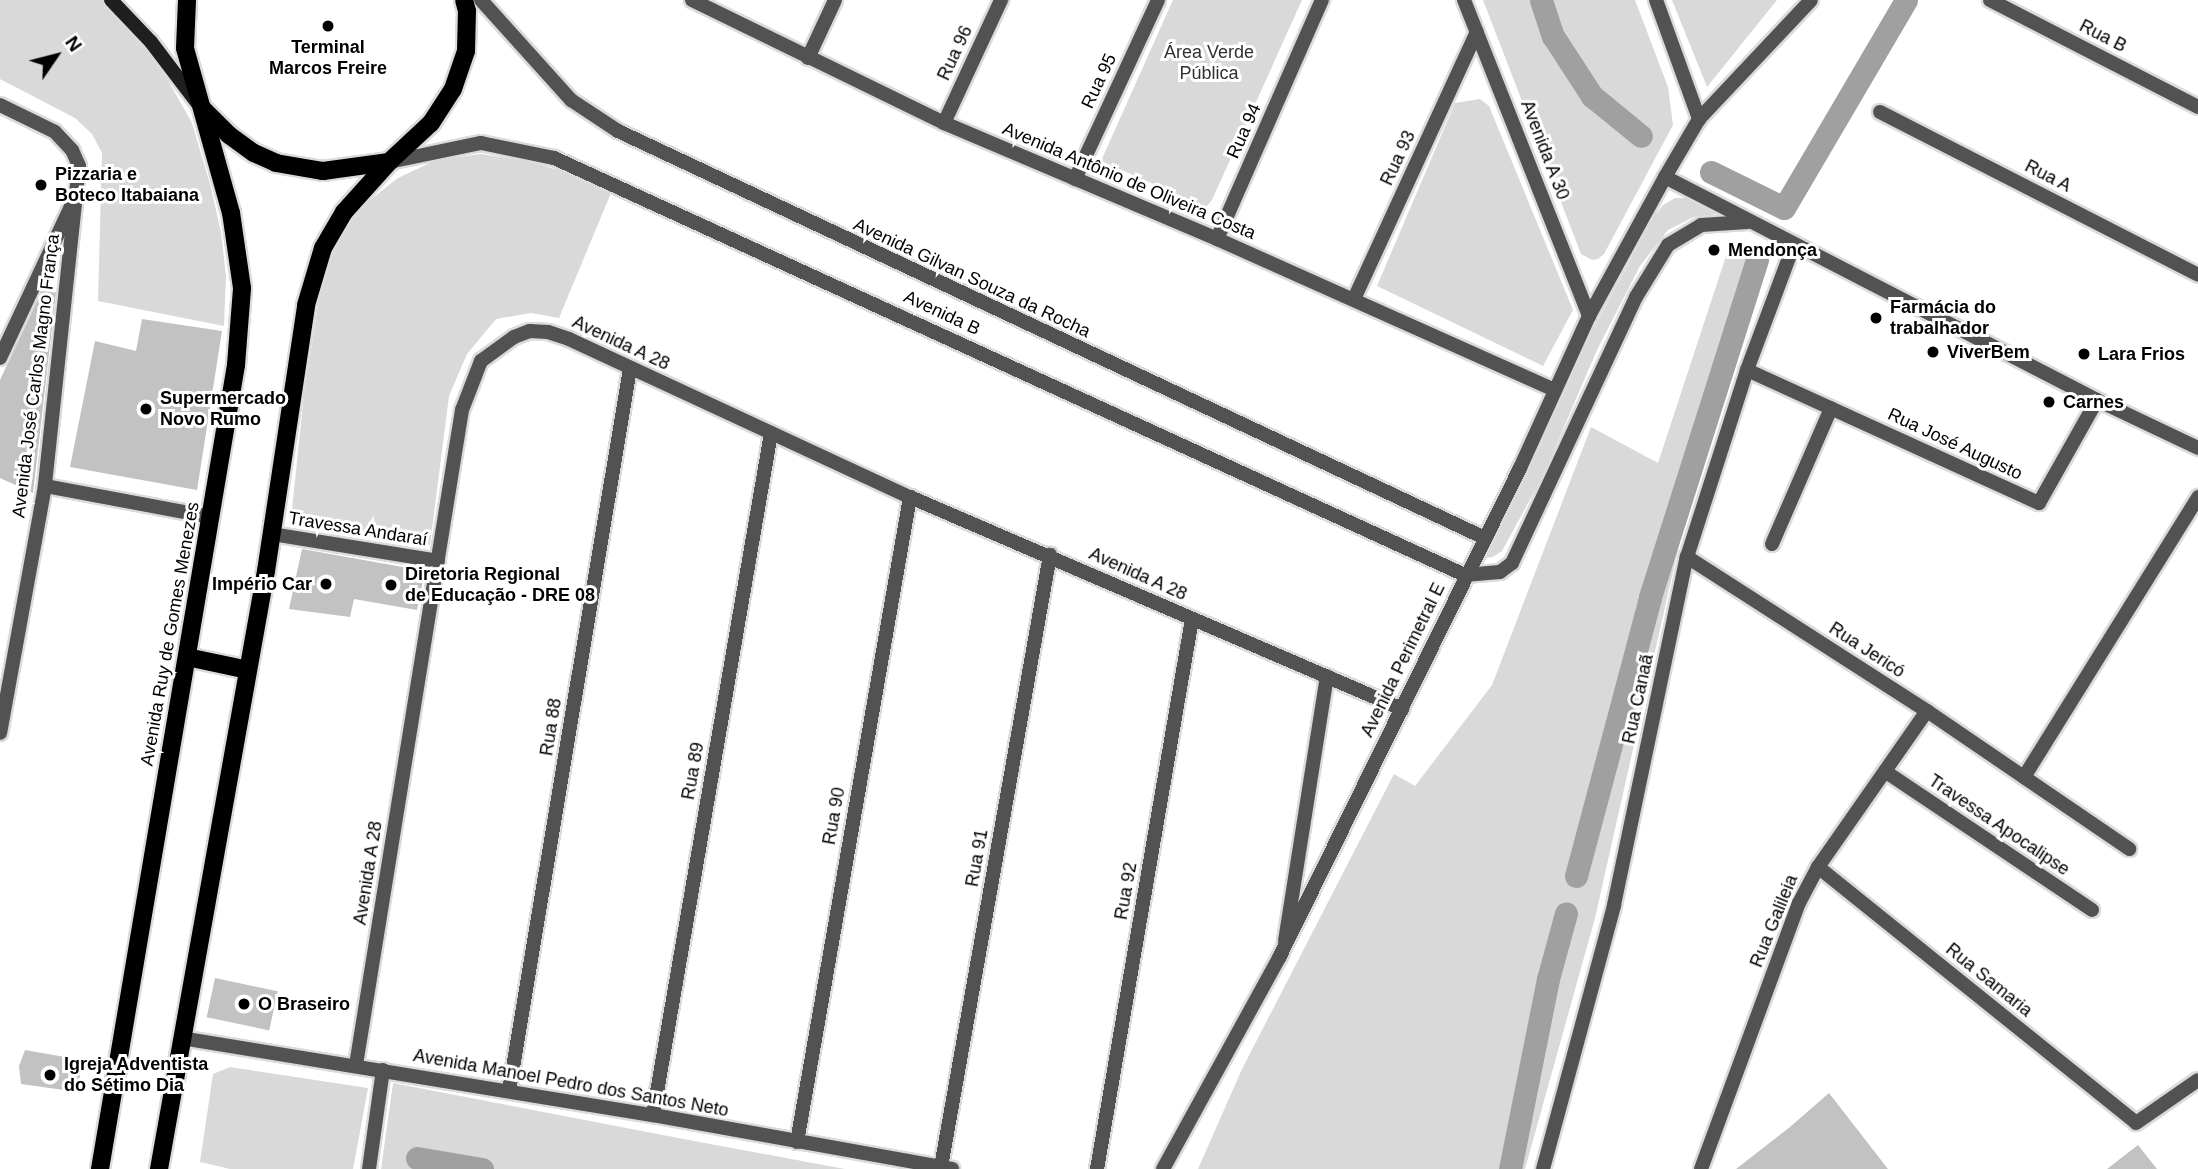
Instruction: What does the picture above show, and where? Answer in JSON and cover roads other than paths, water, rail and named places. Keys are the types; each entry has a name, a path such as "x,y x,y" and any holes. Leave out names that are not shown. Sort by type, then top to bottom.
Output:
{"main road":[{"path":"111,0 151,42 200,107 237,141 276,163 323,171 389,162"},
{"name":"Avenida Ruy de Gomes Menezes","path":"100,1169 231,407 242,288 231,213 185,48 187,0"},
{"path":"159,1169 272,534 306,305 323,248 344,212 389,162 431,123 453,89 466,51 467,11 464,0"},
{"path":"187,657 248,670"}],"street":[{"name":"Avenida Gilvan Souza da Rocha","path":"481,0 571,100 618,131 1485,538"},
{"name":"Avenida Antônio de Oliveira Costa","path":"692,0 944,123 1217,239 1555,390"},
{"path":"808,58 835,0"},
{"name":"Rua 96","path":"944,123 1000,0"},
{"name":"Rua 95","path":"1074,179 1158,0"},
{"name":"Rua 94","path":"1217,239 1322,0"},
{"name":"Avenida A 30","path":"1464,0 1589,316"},
{"path":"1656,0 1699,119"},
{"path":"1465,575 1589,316 1699,119 1811,0"},
{"name":"Rua B","path":"1990,0 2198,107"},
{"name":"Rua 93","path":"1354,299 1477,32"},
{"name":"Avenida José Carlos Magno França","path":"0,105 55,132 66,142 79,166 45,486 0,733"},
{"name":"Rua A","path":"1880,112 2198,275"},
{"name":"Avenida B","path":"389,162 481,143 554,158 1465,575"},
{"path":"1665,177 2097,400 2198,448"},
{"path":"0,358 77,193"},
{"name":"Avenida Perimetral E","path":"1163,1169 1284,947 1465,575 1500,572 1512,563 1636,297 1668,245 1701,225 1749,222"},
{"name":"Rua Canaã","path":"1543,1169 1614,905 1687,557 1747,370 1794,244"},
{"name":"Avenida A 28","path":"356,1065 463,410 481,361 514,337 530,331 548,332 569,339 910,497 1050,555 1402,709"},
{"name":"Rua 88","path":"509,1091 630,369"},
{"name":"Rua José Augusto","path":"1747,370 2039,503 2097,400"},
{"path":"1772,544 1831,408"},
{"name":"Rua 89","path":"653,1115 771,433"},
{"path":"45,486 211,517"},
{"name":"Rua 90","path":"797,1142 910,497"},
{"path":"2024,777 2198,497"},
{"name":"Travessa Andaraí","path":"272,534 438,562"},
{"name":"Rua 91","path":"947,1168 1050,555"},
{"name":"Rua Jericó","path":"1687,557 1927,710 2129,849"},
{"name":"Rua 92","path":"1097,1169 1192,619"},
{"path":"1284,947 1326,676"},
{"name":"Rua Galileia","path":"1701,1169 1798,903 1818,867 1927,710"},
{"name":"Travessa Apocalipse","path":"1886,772 2092,911"},
{"name":"Rua Samaria","path":"1818,867 2136,1122 2198,1080"},
{"name":"Avenida Manoel Pedro dos Santos Neto","path":"181,1038 653,1115 947,1168"},
{"path":"369,1169 383,1070"}],"waterway":[{"path":"1541,0 1553,36 1592,96 1641,136"},
{"path":"1711,172 1784,208 1906,0"},
{"path":"1576,876 1650,597 1757,260"},
{"path":"1510,1169 1548,979 1566,913"},
{"path":"417,1158 482,1169"}],"place":[{"name":"Terminal Marcos Freire","path":"328,26"},
{"name":"Pizzaria e Boteco Itabaiana","path":"41,185"},
{"name":"Mendonça","path":"1714,250"},
{"name":"Farmácia do trabalhador","path":"1876,318"},
{"name":"ViverBem","path":"1933,352"},
{"name":"Lara Frios","path":"2084,354"},
{"name":"Carnes","path":"2049,402"},
{"name":"Supermercado Novo Rumo","path":"146,409"},
{"name":"Império Car","path":"326,584"},
{"name":"Diretoria Regional de Educação - DRE 08","path":"391,585"},
{"name":"O Braseiro","path":"244,1004"},
{"name":"Igreja Adventista do Sétimo Dia","path":"50,1075"}],"park label":[{"name":"Área Verde Pública","path":"1209,63"}]}
